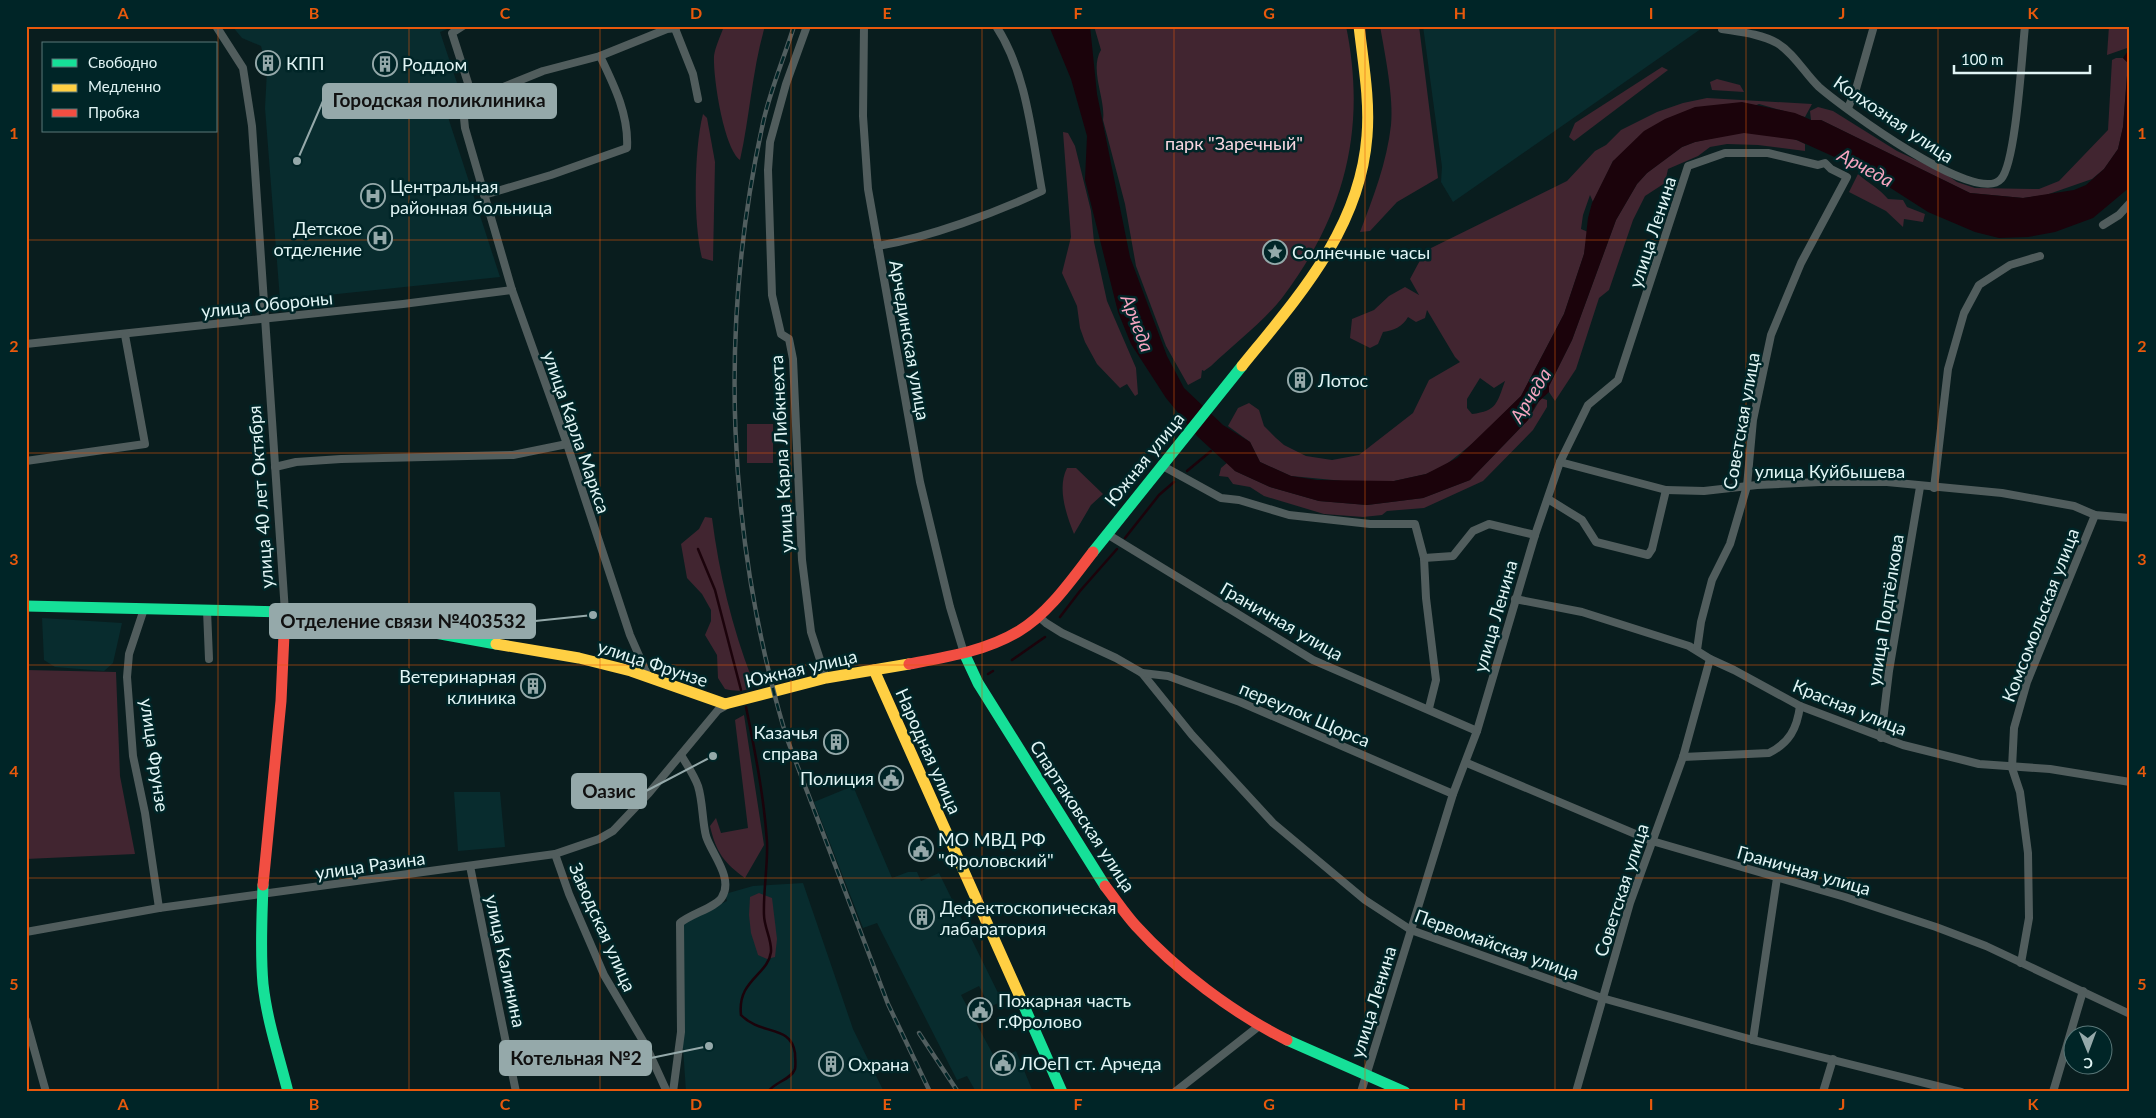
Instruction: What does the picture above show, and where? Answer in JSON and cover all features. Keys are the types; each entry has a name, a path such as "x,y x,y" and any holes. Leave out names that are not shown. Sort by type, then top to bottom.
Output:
{"main road":[{"name":"Южная улица","path":"731,703 826,678 964,653 1004,640 1021,630 1038,616 1107,534 1171,452 1311,281 1328,254 1347,219 1362,170 1367,138 1368,106 1359,26"},
{"name":"улица Фрунзе","path":"26,606 285,612 494,642 579,658 648,676 719,703 731,703"},
{"name":"улица 40 лет Октября","path":"285,612 284,676 263,895 261,948 265,995 288,1092"},
{"name":"Спартаковская улица","path":"964,653 978,683 1095,874 1136,926 1182,970 1259,1026 1405,1092"},
{"name":"Народная улица","path":"874,670 1062,1092"}],"street":[{"name":"улица 40 лет Октября","path":"216,26 243,68 249,100 285,612"},
{"name":"улица Карла Маркса","path":"463,26 452,33 468,83 465,128 484,195 512,290 624,618 648,676"},
{"name":"улица Карла Либкнехта","path":"806,26 783,94 770,142 768,170 772,296 781,334 789,339 793,359 802,560 811,632 826,678"},
{"name":"Арчединская улица","path":"864,26 863,116 868,189 920,482 952,614 964,653"},
{"path":"878,246 966,221 1012,205 1042,191 1022,92 1006,42 996,26"},
{"path":"1848,108 1856,89 1874,26"},
{"name":"Колхозная улица","path":"1722,30 1758,36 1777,43 1819,86 1848,108 1946,172 1973,184 1990,186 2001,179 2006,166 2016,119 2025,26"},
{"path":"466,102 543,71 600,56 668,28 675,27 693,74 698,99"},
{"path":"484,195 551,175 627,148 628,134 621,103 600,56"},
{"name":"улица Ленина","path":"1361,1092 1453,794 1467,763 1515,599 1560,462 1588,405 1618,380 1688,166 1725,153 1768,153 1818,165 1825,163 1831,169 1847,176"},
{"name":"Советская улица","path":"1697,650 1701,622 1712,580 1730,544 1747,486 1753,420 1771,335 1802,263 1847,176"},
{"path":"2103,225 2119,215 2130,203"},
{"path":"1934,488 1948,370 1964,313 1979,285 2010,265 2040,256"},
{"name":"улица Обороны","path":"26,344 125,335 512,290"},
{"path":"26,461 146,444 125,335"},
{"path":"275,467 296,462 341,458 513,455 566,444"},
{"name":"улица Куйбышева","path":"1560,462 1666,490 1704,491 1747,486 1886,482 1920,487 2002,493 2074,506 2095,515 2130,518"},
{"path":"1161,465 1221,498 1239,500 1289,515 1370,524 1415,524 1424,558 1426,598 1436,680 1429,708"},
{"name":"улица Подтёлкова","path":"1881,738 1920,487"},
{"path":"1548,499 1582,520 1596,542 1648,555 1652,549 1666,490"},
{"name":"Комсомольская улица","path":"2021,963 2029,918 2028,853 2021,800 2012,768 2014,728 2027,682 2095,515"},
{"path":"1424,558 1453,556 1473,531 1489,524 1535,535"},
{"name":"Граничная улица","path":"1107,534 1313,660 1429,708 1477,731"},
{"name":"Красная улица","path":"1515,599 1582,612 1672,640 1697,650 1710,659 1800,706 1881,738 1979,764 2012,768 2050,769 2130,782"},
{"name":"улица Фрунзе","path":"144,608 129,654 128,677 133,756 145,813 159,908"},
{"path":"207,610 209,659"},
{"name":"Первомайская улица","path":"1038,616 1062,633 1108,654 1142,673 1215,761 1273,823 1365,900 1411,930 1602,998 1753,1040 1961,1092"},
{"name":"Советская улица","path":"1576,1092 1630,903 1683,756 1710,659"},
{"name":"переулок Щорса","path":"1142,673 1168,676 1240,702 1453,794"},
{"name":"улица Разина","path":"26,932 159,908 555,854 599,839 613,831 681,755 718,710 731,703"},
{"path":"1683,756 1769,753 1781,747 1791,735 1798,720 1800,706"},
{"path":"673,1092 680,1032 680,924 686,918 720,900 724,895 722,869 706,836 698,786 681,755"},
{"name":"Граничная улица","path":"1467,763 1652,841 1845,897 1936,926 1986,946 2130,1014"},
{"name":"Заводская улица","path":"555,854 569,894 604,975 646,1046 667,1092"},
{"name":"улица Калинина","path":"470,866 516,1092"},
{"path":"1753,1040 1776,878"},
{"path":"2053,1092 2083,992"},
{"path":"26,1020 46,1092"},
{"path":"1175,1092 1259,1026"},
{"path":"1822,1092 1832,1059"}],"shaded area":[{"name":"Центральная районная больница","path":"232,26 455,26 440,32 460,92 455,108 447,114 500,277 280,300 265,108 267,70 261,46 242,38"},
{"path":"1423,26 1705,26 1453,202 1441,182 1442,167"},
{"path":"42,618 122,623 113,663 104,671 55,667 44,660"},
{"path":"853,786 892,878 908,872 917,872 921,881 939,873 1002,1001 990,1007 979,986 961,995 996,1060 1016,1051 1033,1092 976,1092 967,1076 957,1080 877,923 863,928 814,802"},
{"path":"454,792 500,792 505,847 458,851"},
{"path":"803,883 853,1029 884,1092 686,1092 683,1047 683,926 685,921 727,901 725,894 753,886"}],"green space":[{"path":"724,26 765,26 757,59 740,160 734,153 724,128 715,80 714,56"},
{"name":"парк \"Заречный\"","path":"1094,26 1346,26 1352,64 1354,100 1352,135 1345,169 1322,235 1304,267 1274,307 1257,325 1211,366 1204,371 1202,370 1201,378 1188,385 1166,346 1136,266 1125,204 1103,120 1097,75 1098,58 1101,50"},
{"path":"1380,26 1419,26 1438,178 1397,202 1370,231 1360,232 1383,166 1391,125 1390,90"},
{"path":"2109,26 2130,26 2130,47 2107,55"},
{"path":"2123,58 2128,63 2123,127 2118,149 2104,169 2092,179 2046,195 2023,198 1970,193 1821,120 1811,120 1810,111 1818,107 1833,111 1897,151 1944,173 1957,182 1975,188 2039,189 2059,181 2108,130 2112,60"},
{"path":"1662,67 1668,70 1574,141 1569,137 1575,123"},
{"path":"1717,79 1740,85 1744,92 1712,90 1710,82"},
{"path":"1707,98 1812,104 1805,117 1759,104 1613,161 1593,202 1590,195 1583,215 1581,229 1588,232 1584,254 1564,314 1521,396 1477,440 1443,467 1426,474 1394,481 1354,482 1291,476 1260,462 1250,442 1228,426 1238,408 1249,403 1259,410 1264,426 1276,438 1284,445 1306,456 1332,460 1359,455 1413,413 1429,380 1460,362 1455,357 1427,310 1425,318 1416,322 1408,317 1398,328 1383,332 1378,344 1370,348 1350,338 1352,319 1374,310 1389,296 1405,287 1419,295 1410,279 1425,251 1567,181 1595,151 1606,145 1621,130 1657,112 1683,103","holes":["1480,378 1494,388 1505,381 1495,405 1487,411 1472,414 1467,408 1467,399"]},
{"path":"703,114 707,118 715,162 713,261 702,258 697,226 696,166"},
{"path":"1063,132 1068,133 1075,146 1091,211 1094,242 1107,301 1136,368 1138,394 1135,396 1127,384 1120,388 1097,364 1085,342 1080,328 1077,306 1062,273 1071,237"},
{"path":"1753,132 1789,137 1805,144 1805,151 1758,145 1727,144 1710,147 1698,156 1668,169 1665,183 1645,196 1633,220 1609,290 1599,298 1576,369 1555,401 1549,392 1549,386 1572,340 1616,220 1637,184 1647,173 1682,147 1695,142 1736,133"},
{"path":"1858,174 1888,199 1903,200 1907,207 1925,214 1923,222 1904,219 1903,227 1886,211 1849,192"},
{"path":"1541,398 1547,400 1547,407 1533,430 1483,481 1424,508 1387,511 1382,515 1363,517 1324,514 1264,496 1250,487 1233,484 1228,477 1219,476 1221,468 1228,462 1235,471 1270,487 1319,501 1367,505 1423,498 1470,480 1528,420"},
{"path":"747,424 773,424 773,463 747,463"},
{"path":"1067,468 1076,468 1103,494 1091,505 1074,534 1068,518 1063,492 1064,476"},
{"path":"705,517 712,518 727,600 738,640 752,679 753,687 747,690 725,689 718,678 717,655 705,635 711,621 711,610 702,594 687,578 681,544 699,529"},
{"path":"26,670 116,672 120,776 135,854 26,859"},
{"path":"744,715 764,845 745,878 726,862 718,850 710,826 716,818 721,833 748,828 735,720"},
{"path":"759,893 772,898 777,939 775,957 767,959 758,955 751,933 750,897"}],"water":[{"name":"Арчеда","path":"1049,26 1090,26 1097,94 1130,257 1167,356 1184,388 1223,425 1250,442 1260,462 1291,476 1317,480 1394,481 1426,474 1457,458 1521,396 1564,314 1584,254 1588,218 1592,203 1613,161 1644,131 1665,119 1695,107 1742,102 1795,113 1811,120 1821,120 1970,193 2023,198 2074,190 2086,185 2104,169 2118,149 2123,127 2128,63 2123,58 2130,48 2130,187 2093,218 2055,232 2028,237 1999,238 1975,232 1928,212 1861,169 1797,140 1744,133 1695,142 1682,147 1647,173 1637,184 1616,220 1572,340 1549,386 1549,392 1536,404 1528,420 1470,480 1423,498 1367,505 1319,501 1270,487 1235,471 1198,437 1166,398 1131,344 1118,312 1085,180 1087,136 1071,79"}],"waterway":[{"path":"1187,471 1211,451"},
{"path":"1125,538 1159,495 1174,482"},
{"path":"698,549 715,590 741,690"},
{"path":"1060,617 1117,549"},
{"path":"1012,660 1045,637"},
{"path":"988,674 993,671"},
{"path":"746,707 759,774 766,825 767,851 764,915 771,952 769,960 748,986 744,994 741,1003 741,1015 757,1026 788,1038 795,1053 795,1069 793,1073 768,1092"}],"railway":[{"path":"794,26 763,123 749,199 739,276 735,354 736,431 741,508 751,585 766,661 786,736 888,1004 930,1092"},
{"path":"919,1033 958,1092"}],"traffic: fast":[{"path":"1093,552 1242,366"},
{"path":"26,606 285,612 402,627 496,644"},
{"path":"964,653 978,683 1105,886"},
{"path":"263,885 261,947 263,984 270,1025 288,1092"},
{"path":"1020,997 1062,1092"},
{"path":"1287,1040 1405,1092"}],"traffic: slow":[{"path":"1242,366 1284,314 1323,260 1339,231 1352,201 1362,170 1368,122 1366,81 1359,26"},
{"path":"496,644 579,658 631,671 725,704 826,678 909,664"},
{"path":"874,670 1020,997"}],"traffic: jam":[{"path":"909,664 952,656 980,648 993,644 1019,631 1030,624 1050,605 1093,552"},
{"path":"263,885 281,701 285,612"},
{"path":"1105,886 1136,926 1169,959 1226,1004 1287,1040"}],"place":[{"name":"КПП","path":"268,63"},
{"name":"Роддом","path":"385,64"},
{"name":"Городская поликлиника","path":"297,161"},
{"name":"Центральная районная больница","path":"373,196"},
{"name":"Детское отделение","path":"380,238"},
{"name":"Солнечные часы","path":"1275,252"},
{"name":"Лотос","path":"1300,380"},
{"name":"Отделение связи №403532","path":"593,615"},
{"name":"Ветеринарная клиника","path":"533,686"},
{"name":"Казачья справа","path":"836,742"},
{"name":"Оазис","path":"713,756"},
{"name":"Полиция","path":"891,778"},
{"name":"МО МВД РФ \"Фроловский\"","path":"921,849"},
{"name":"Дефектоскопическая лабаратория","path":"922,917"},
{"name":"Пожарная часть г.Фролово","path":"980,1010"},
{"name":"Котельная №2","path":"709,1046"},
{"name":"ЛОеП ст. Арчеда","path":"1003,1063"},
{"name":"Охрана","path":"831,1064"}]}
